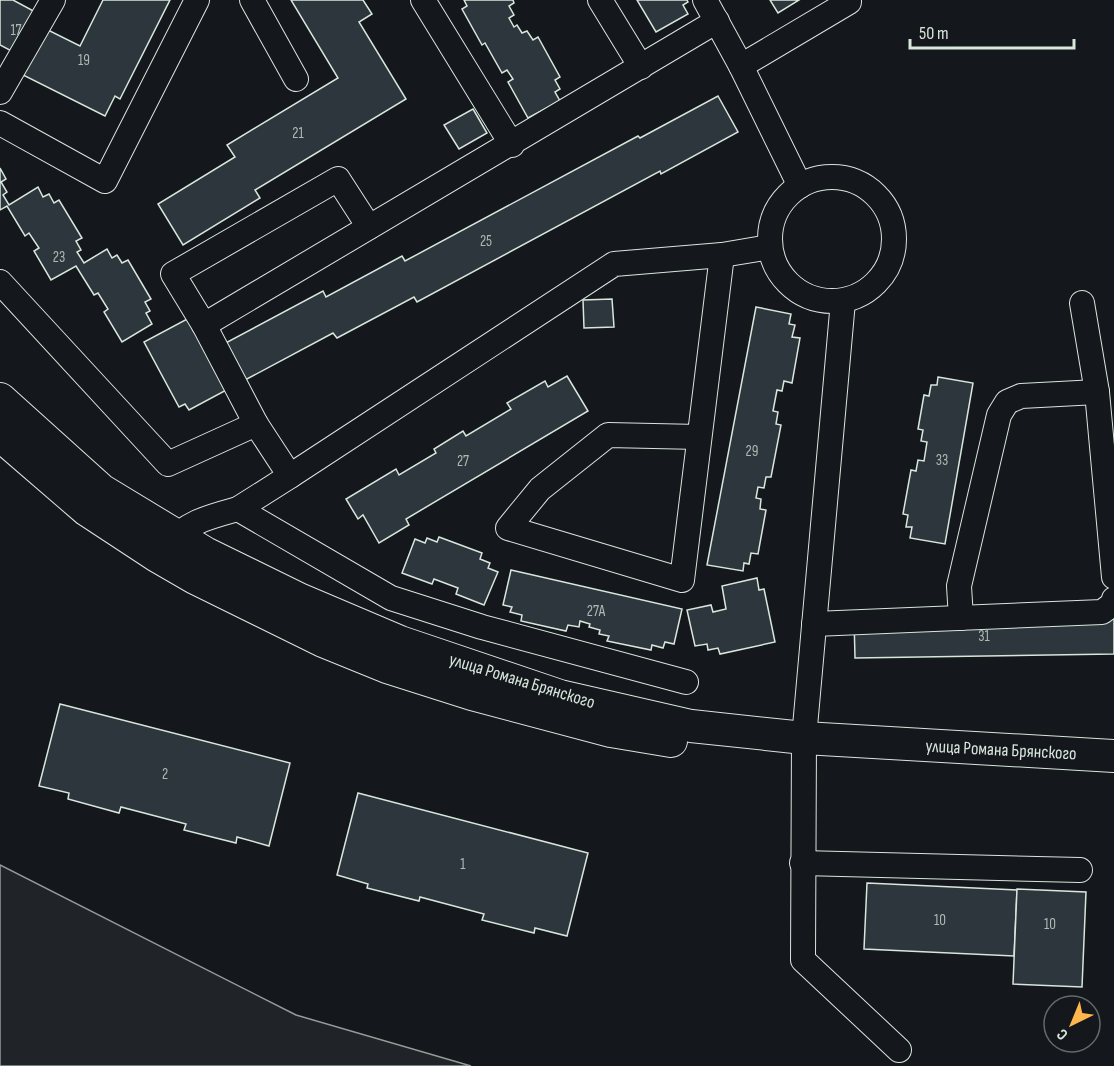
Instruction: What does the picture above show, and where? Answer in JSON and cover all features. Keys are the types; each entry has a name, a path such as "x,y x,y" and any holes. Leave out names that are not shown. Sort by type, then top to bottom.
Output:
{"main road":[{"name":"улица Романа Брянского","path":"0,399 166,546 195,578 323,641 387,667 472,694 611,731 694,745 1114,756"},
{"name":"улица Романа Брянского","path":"0,435 87,510 166,546"},
{"name":"улица Романа Брянского","path":"804,747 1114,774"}],"lane":[{"path":"0,92 53,0"},
{"path":"0,123 105,181 197,0"},
{"path":"252,0 296,79"},
{"path":"423,0 512,144"},
{"path":"600,0 641,67"},
{"path":"705,0 801,186"},
{"path":"741,66 849,0"},
{"path":"204,325 717,21"},
{"path":"831,177 852,180 870,190 884,206 892,225 894,245 889,264 878,281 862,294 843,301 823,301 804,295 787,283 776,266 770,247 771,226 779,207 792,191 810,181 831,177"},
{"path":"290,476 256,424 204,325 173,274 338,179 369,227"},
{"path":"166,546 200,520 238,509 614,264 722,255 770,247"},
{"path":"699,437 608,435 540,489 508,528 682,580 722,255"},
{"path":"0,282 168,464 256,424"},
{"path":"843,301 804,747 803,960 899,1050"},
{"path":"1082,303 1097,392 1114,577"},
{"path":"961,618 960,586 999,415 1007,402 1021,396 1097,392"},
{"path":"238,509 391,598 482,627 686,682"},
{"path":"813,624 1102,612 1113,603 1114,599"},
{"path":"802,863 1080,870"}],"shaded area":[{"path":"0,865 296,1015 471,1066 0,1066"}],"building":[{"path":"0,0 13,0 41,15 19,55 0,45"},
{"path":"103,0 170,0 120,99 115,96 105,116 21,74 44,28 80,46"},
{"path":"291,0 363,0 372,14 359,22 406,99 255,190 260,198 183,245 158,204 235,157 227,145 338,78"},
{"path":"464,0 513,0 514,3 509,6 514,15 509,18 514,27 517,25 522,33 527,31 533,40 538,37 560,77 555,80 560,89 555,92 560,101 528,118 508,82 513,79 507,70 502,73 485,43 482,45 462,9 467,6"},
{"path":"637,0 687,0 688,2 683,5 688,14 656,32"},
{"path":"770,0 799,0 778,13"},
{"path":"718,96 738,132 661,174 660,171 417,302 414,297 337,338 333,333 189,410 185,404 179,407 144,342 189,318 207,353 323,291 326,297 402,256 405,261 638,136 640,138"},
{"path":"473,109 487,133 459,149 444,125"},
{"path":"0,168 6,179 1,182 7,192 3,195 9,205 38,187 43,197 49,194 54,203 59,200 82,238 76,241 81,250 77,252 84,263 107,249 112,258 117,255 122,263 128,260 151,299 145,302 150,311 146,313 152,324 122,342 104,312 108,309 98,293 94,295 76,266 51,280 34,251 39,248 29,233 25,236 7,206 0,210"},
{"path":"612,299 614,327 584,328 583,300"},
{"path":"756,307 791,314 789,324 795,325 792,337 800,338 792,383 784,381 782,391 777,390 773,411 778,412 776,424 781,425 771,477 766,477 764,488 758,487 756,498 761,499 760,509 766,510 758,554 751,553 749,564 744,563 743,571 707,565"},
{"path":"567,376 588,411 406,519 409,525 379,543 363,515 358,519 346,499 396,469 399,475 436,453 434,449 463,431 466,436 511,409 507,403 545,381 548,387"},
{"path":"938,377 973,383 945,544 910,538 912,527 906,527 908,515 903,514 911,470 916,471 918,460 924,461 927,442 921,441 923,430 918,429 924,395 929,396 931,385 937,385"},
{"path":"439,537 482,553 480,559 490,563 488,568 498,572 484,605 456,594 458,588 434,579 432,584 402,573 415,539 425,543 427,538 437,542"},
{"path":"511,570 682,609 674,644 665,642 663,648 652,645 651,650 607,641 609,636 599,634 600,630 580,621 579,627 568,625 566,631 521,621 522,615 510,612 512,607 503,605"},
{"path":"757,578 759,590 764,589 775,642 720,654 718,648 708,650 707,644 695,646 687,610 711,605 713,612 726,609 722,586"},
{"path":"1114,614 1114,654 855,658 854,618"},
{"path":"60,704 290,763 269,846 237,837 236,843 184,830 186,824 121,807 119,813 68,799 69,793 39,786"},
{"path":"358,793 588,853 567,936 535,928 534,933 482,920 484,914 420,897 419,901 367,888 368,884 337,875"},
{"path":"867,883 1017,890 1014,956 864,949"},
{"path":"1017,889 1086,892 1082,987 1013,984"}]}
